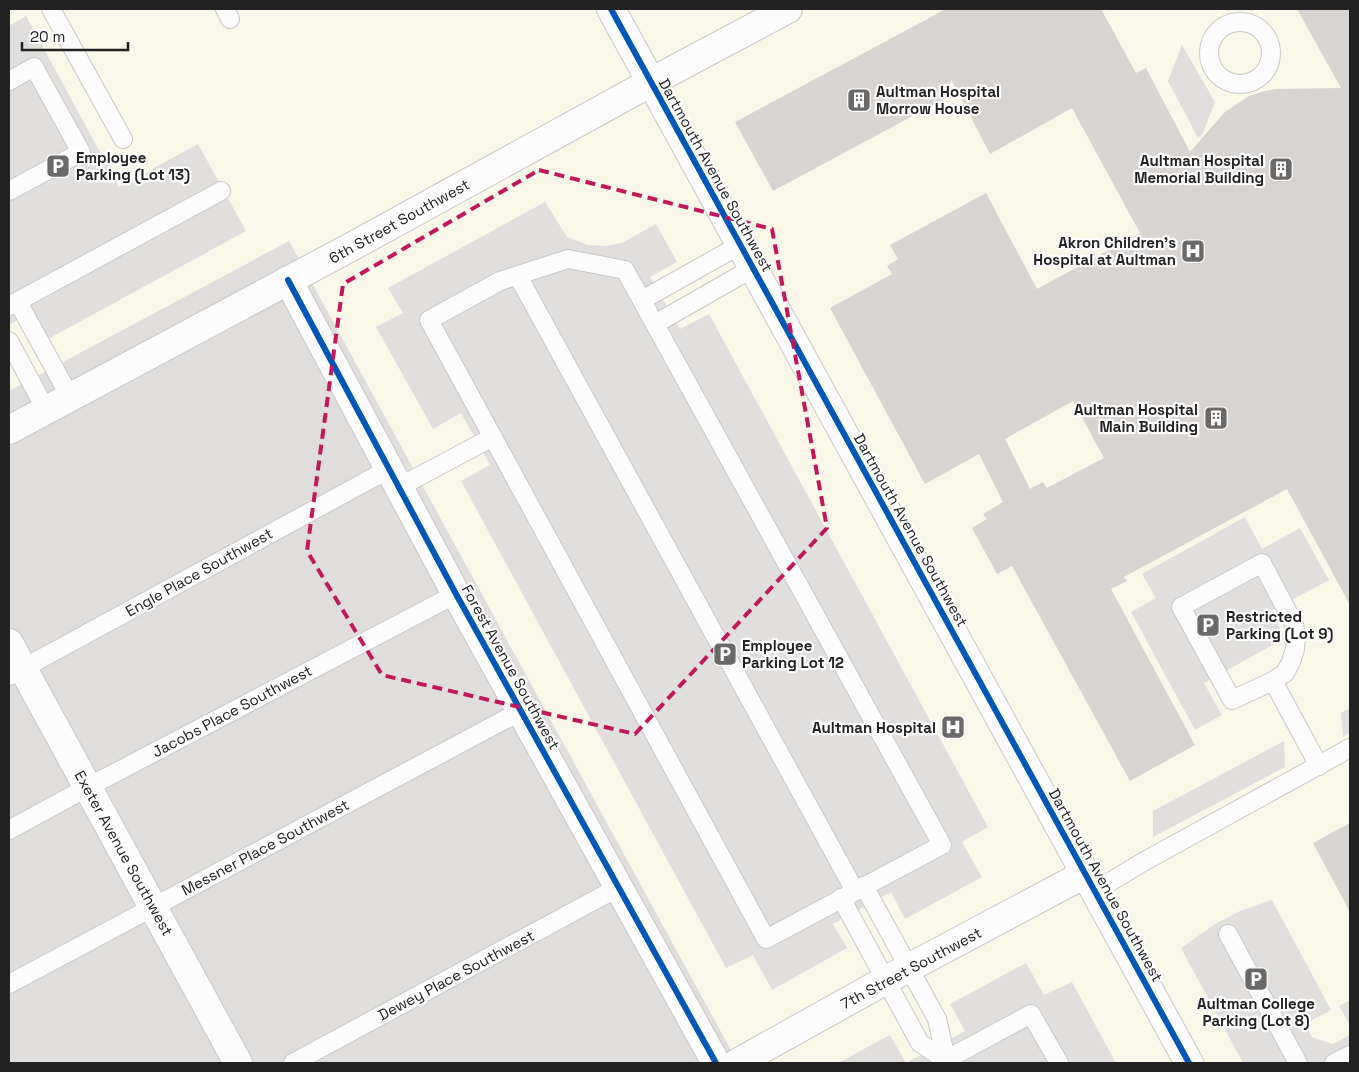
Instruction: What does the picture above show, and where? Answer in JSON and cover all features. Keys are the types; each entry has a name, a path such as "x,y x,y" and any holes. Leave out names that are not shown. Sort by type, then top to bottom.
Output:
{"street":[{"name":"Dartmouth Avenue Southwest","path":"610,9 1189,1063"},
{"name":"6th Street Southwest","path":"9,430 352,247 651,82 788,9"},
{"name":"Forest Avenue Southwest","path":"288,280 456,594 716,1063"},
{"name":"Exeter Avenue Southwest","path":"9,643 16,672 88,787 238,1063"},
{"name":"7th Street Southwest","path":"737,1063 886,980 1090,882"}],"lane":[{"path":"50,9 123,140"},
{"path":"9,81 34,67 81,152 9,191"},
{"path":"70,397 13,304 221,192"},
{"path":"642,300 740,245"},
{"path":"568,259 625,270 942,844 766,939 429,320 500,282 518,276 568,259"},
{"path":"655,324 753,268"},
{"path":"518,276 853,892 886,980 920,1043 944,1062"},
{"path":"9,341 46,410"},
{"name":"Engle Place Southwest","path":"16,672 394,478 493,437"},
{"path":"1262,563 1294,624 1296,637 1295,649 1288,668 1285,673 1273,681 1232,700 1181,607 1262,563"},
{"name":"Jacobs Place Southwest","path":"9,830 456,594"},
{"path":"1273,681 1319,766"},
{"name":"Messner Place Southwest","path":"9,984 521,711"},
{"name":"7th Street Southwest","path":"1090,882 1143,862 1350,748"},
{"name":"Dewey Place Southwest","path":"293,1063 619,888"},
{"path":"853,892 910,968 937,1019 944,1062"},
{"path":"1228,934 1298,1063"},
{"path":"944,1062 1032,1014 1060,1063"},
{"path":"1334,1063 1350,1055"}],"highlighted area":[{"path":"539,170 772,229 827,528 635,734 382,675 307,551 343,284"}],"shaded area":[{"name":"Aultman Hospital","path":"9,9 1350,9 1350,1063 9,1063"},
{"name":"Aultman Hospital","path":"9,9 1350,9 1350,1063 738,1063 289,241 9,391"},
{"name":"Employee Parking (Lot 13)","path":"26,16 119,187 198,144 246,231 48,339 33,311 9,325 9,26"},
{"path":"1182,45 1215,102 1202,135 1198,138 1168,81"},
{"name":"Employee Parking Lot 12","path":"545,202 567,237 588,245 605,246 622,243 656,224 677,262 650,277 680,329 709,314 988,827 962,842 982,877 905,919 891,892 833,924 847,948 772,990 753,955 726,968 461,481 490,465 461,413 433,429 376,327 403,313 388,288"},
{"name":"Restricted Parking (Lot 9)","path":"1245,517 1262,549 1300,528 1329,580 1271,611 1285,638 1204,683 1222,715 1195,730 1131,612 1156,598 1142,574"},
{"path":"1350,708 1350,732 1343,737 1341,713"},
{"path":"1284,741 1285,767 1153,837 1153,811"},
{"name":"Aultman College Parking (Lot 8)","path":"1272,900 1331,1010 1305,1024 1312,1037 1333,1044 1350,1035 1350,1063 1243,1063 1181,948 1215,924 1240,911"},
{"path":"1026,963 1044,995 1072,982 1116,1063 906,1063 965,1031 950,1004"},
{"name":"Aultman College Parking (Lot 8)","path":"1350,1000 1350,1025 1339,1006"},
{"path":"890,1035 906,1063 838,1063"}],"building":[{"name":"Aultman Hospital Main Building","path":"946,9 1101,9 1136,73 1146,68 1190,152 1224,113 1249,96 1277,89 1341,88 1297,9 1350,9 1350,605 1287,489 1124,577 1127,581 1111,589 1195,745 1130,781 1012,566 997,574 972,528 987,519 983,514 1003,502 979,454 925,484 830,308 892,274 887,266 898,259 890,245 986,193 1037,289 1140,233 1072,108 990,154 951,79 948,97 773,191 735,122","holes":["1073,401 1104,458 1047,488 1043,482 1030,489 1005,439"]},
{"path":"1350,823 1350,912 1313,843"}],"cycle path":[{"path":"611,9 1189,1063"},
{"path":"288,280 456,594 716,1063"}],"place":[{"name":"Aultman Hospital Morrow House","path":"859,100"},
{"name":"Employee Parking (Lot 13)","path":"58,166"},
{"name":"Aultman Hospital Memorial Building","path":"1281,169"},
{"name":"Akron Children's Hospital at Aultman","path":"1193,251"},
{"name":"Aultman Hospital Main Building","path":"1216,418"},
{"name":"Restricted Parking (Lot 9)","path":"1208,625"},
{"name":"Employee Parking Lot 12","path":"725,654"},
{"name":"Aultman Hospital","path":"953,727"},
{"name":"Aultman College Parking (Lot 8)","path":"1256,979"}]}
